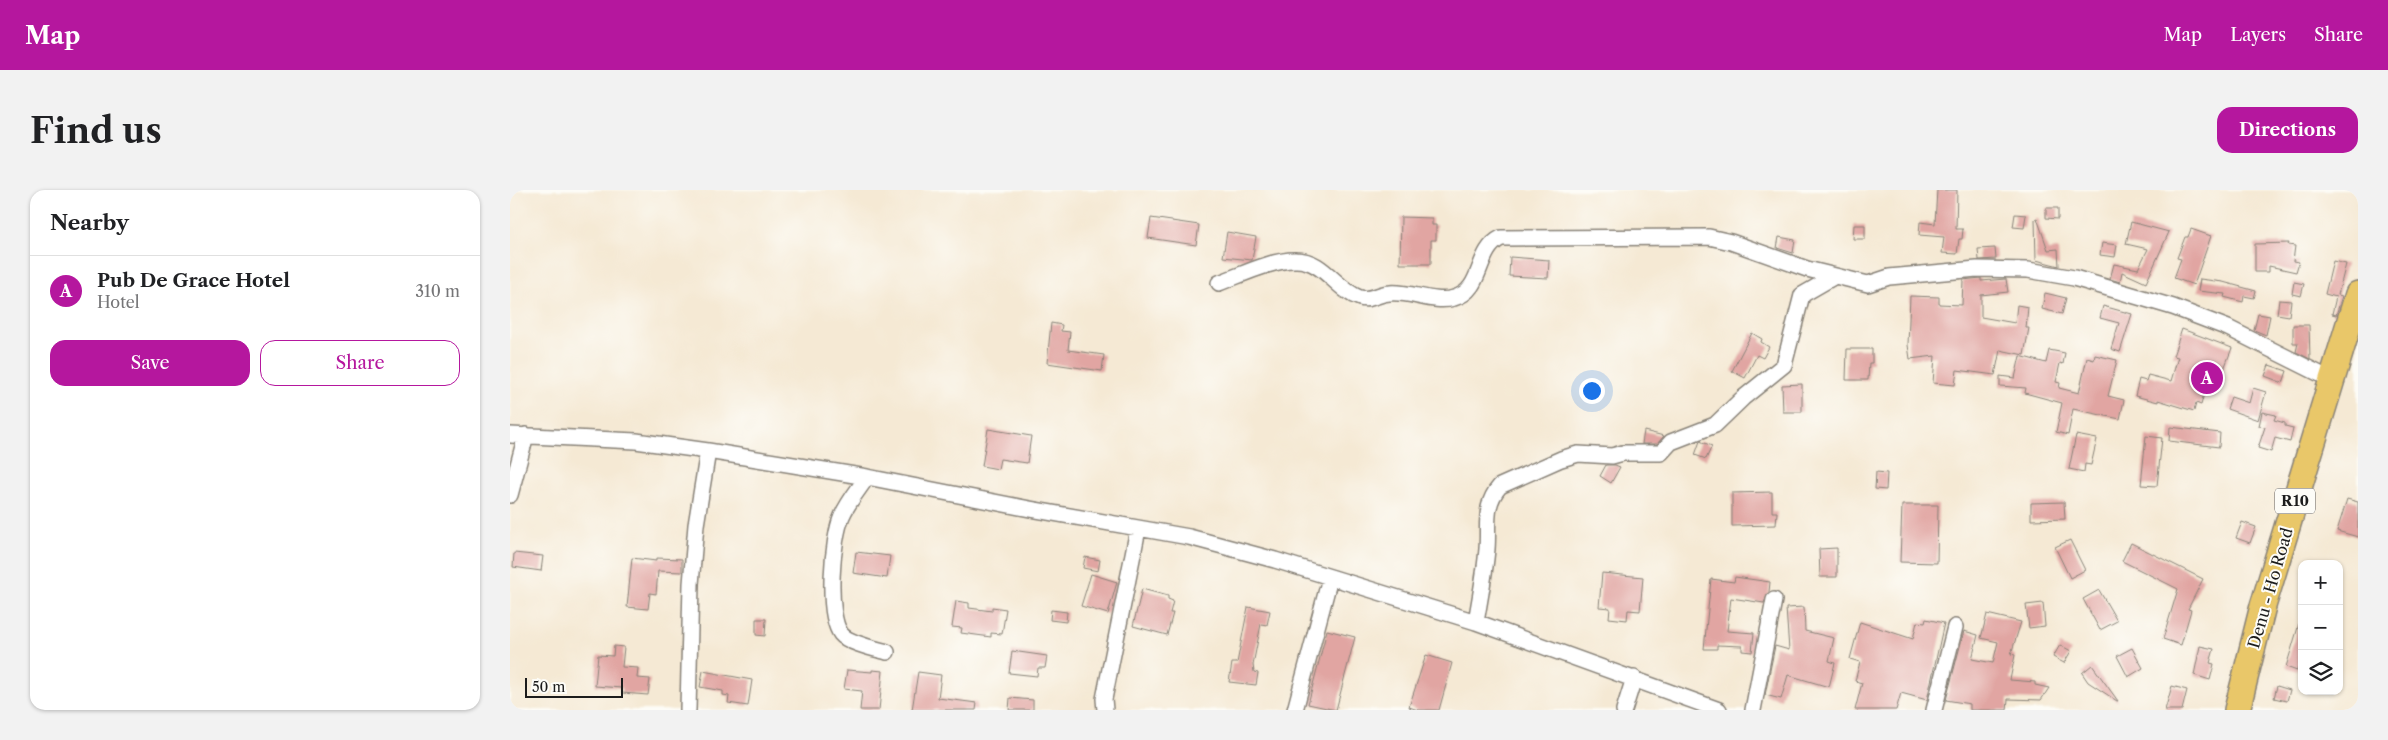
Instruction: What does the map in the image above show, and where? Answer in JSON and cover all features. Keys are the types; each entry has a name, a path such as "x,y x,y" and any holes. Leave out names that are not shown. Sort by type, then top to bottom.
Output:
{"main road":[{"name":"Denu - Ho Road","path":"2237,710 2263,606 2358,294"}],"street":[{"path":"1219,282 1275,264 1296,260 1314,264 1351,293 1362,298 1371,298 1389,293 1443,300 1466,293 1479,274 1486,251 1501,238 1691,236 1731,242 1784,262 1868,284 1889,277 1935,272 2020,270 2074,278 2173,307 2228,328 2332,380"},
{"path":"1476,622 1487,548 1486,516 1494,493 1500,486 1552,463 1578,454 1612,456 1623,452 1660,453 1671,442 1715,425 1743,398 1784,365 1802,295 1835,276"},
{"path":"510,435 636,441 867,477 1189,537 1476,622 1719,710"},
{"path":"510,495 526,436"},
{"path":"688,710 691,584 696,525 708,452"},
{"path":"867,477 842,516 834,545 832,578 835,616 841,634 855,642 887,652"},
{"path":"1105,710 1104,699 1138,529"},
{"path":"1295,710 1330,578"},
{"path":"1753,710 1774,600"},
{"path":"1934,710 1955,627"},
{"path":"1624,710 1634,678"}],"building":[{"path":"1937,190 1957,190 1956,229 1963,229 1962,239 1959,239 1957,254 1942,253 1944,237 1919,235 1920,222 1935,224"},
{"path":"2046,208 2058,208 2058,219 2046,218"},
{"path":"2015,214 2026,215 2024,228 2013,227"},
{"path":"1401,217 1432,218 1432,225 1436,225 1436,240 1431,240 1431,264 1400,264"},
{"path":"1151,218 1199,225 1196,245 1148,238"},
{"path":"2037,218 2048,250 2058,249 2059,266 2036,260 2035,219"},
{"path":"2131,222 2169,232 2146,283 2122,272 2120,282 2110,279 2114,264 2138,269 2148,249 2126,244"},
{"path":"1854,225 1865,225 1865,239 1853,239"},
{"path":"2191,229 2211,236 2194,285 2174,278 2181,259 2177,258 2185,237 2188,237"},
{"path":"1227,232 1256,237 1252,260 1223,257"},
{"path":"1779,237 1795,240 1793,253 1777,248"},
{"path":"2102,243 2117,245 2115,257 2100,255"},
{"path":"2289,243 2288,245 2295,246 2293,261 2299,262 2296,272 2269,266 2269,272 2255,272 2255,244"},
{"path":"1995,248 1996,259 1979,260 1978,249"},
{"path":"1510,257 1549,260 1548,278 1509,276"},
{"path":"2333,261 2346,264 2338,295 2342,296 2336,315 2332,314 2336,297 2325,294"},
{"path":"1981,278 1981,281 2006,279 2008,292 1981,295 1981,317 2015,323 2017,305 2028,307 2026,328 2029,328 2024,355 2000,350 1995,375 1957,370 1955,385 1933,383 1935,356 1910,359 1908,345 1910,296 1939,297 1939,304 1962,305 1963,280"},
{"path":"2200,279 2223,282 2256,291 2254,298 2244,296 2243,302 2224,297 2225,294 2198,291"},
{"path":"2294,282 2304,284 2301,296 2292,294"},
{"path":"2045,293 2066,298 2062,314 2042,309"},
{"path":"2279,300 2291,301 2289,316 2277,314"},
{"path":"2103,306 2132,314 2120,352 2111,349 2119,323 2100,318"},
{"path":"2258,314 2270,316 2266,335 2254,330"},
{"path":"1051,323 1062,325 1061,331 1070,332 1068,350 1104,355 1102,371 1047,363"},
{"path":"2293,325 2309,325 2310,359 2296,352 2298,343 2293,343"},
{"path":"2182,329 2232,348 2222,374 2203,367 2196,388 2205,390 2201,405 2196,403 2194,411 2158,400 2158,402 2135,396 2139,379 2146,381 2148,375 2171,381 2178,357 2173,356"},
{"path":"1752,333 1762,339 1761,342 1769,347 1763,358 1757,355 1745,378 1732,371"},
{"path":"1847,349 1872,349 1872,363 1869,363 1868,380 1846,380"},
{"path":"2049,350 2065,353 2063,364 2060,363 2056,382 2060,383 2059,388 2079,393 2087,358 2094,360 2095,355 2117,360 2108,396 2124,400 2120,419 2073,409 2068,435 2056,432 2062,403 2025,393 2026,388 2000,386 2000,376 2015,378 2020,356 2046,363"},
{"path":"2269,365 2287,371 2283,383 2265,376"},
{"path":"1802,384 1802,412 1783,412 1782,385"},
{"path":"2253,388 2266,392 2258,420 2227,409 2231,397 2249,403"},
{"path":"2262,412 2276,415 2274,420 2285,423 2285,426 2293,428 2290,442 2275,438 2271,452 2258,448 2265,427 2259,426"},
{"path":"2170,427 2220,433 2219,447 2169,441"},
{"path":"988,429 1031,436 1027,463 1000,459 998,469 982,466"},
{"path":"1644,431 1664,436 1657,444 1642,444"},
{"path":"2076,435 2097,439 2091,465 2085,464 2084,472 2069,469"},
{"path":"2146,436 2162,438 2157,486 2141,485"},
{"path":"1700,441 1712,446 1706,459 1695,455"},
{"path":"1606,465 1620,467 1611,483 1600,476"},
{"path":"1876,472 1887,473 1886,490 1875,489"},
{"path":"1772,492 1772,512 1777,512 1776,525 1732,526 1732,493"},
{"path":"2347,499 2358,502 2358,537 2337,531"},
{"path":"2064,502 2065,519 2031,520 2031,503"},
{"path":"1902,505 1938,505 1937,563 1900,562"},
{"path":"2242,522 2256,527 2250,543 2236,538"},
{"path":"2070,540 2085,570 2070,578 2055,547"},
{"path":"2131,543 2203,579 2188,609 2191,610 2181,645 2163,639 2178,589 2122,561"},
{"path":"1837,548 1837,577 1820,577 1819,549"},
{"path":"856,552 890,556 887,578 853,573"},
{"path":"514,553 543,556 541,571 513,567"},
{"path":"1085,557 1100,560 1098,571 1083,568"},
{"path":"632,558 656,561 656,558 682,559 682,572 658,571 656,594 650,593 648,609 627,607"},
{"path":"1602,573 1643,577 1640,611 1628,610 1627,620 1609,618 1610,608 1599,607"},
{"path":"1091,574 1117,582 1108,614 1081,606"},
{"path":"1735,577 1770,582 1769,592 1764,603 1731,598 1727,631 1754,633 1752,652 1742,651 1742,646 1717,645 1717,649 1704,649 1711,579 1734,582"},
{"path":"1142,589 1168,596 1168,599 1173,601 1170,613 1173,613 1167,635 1133,626"},
{"path":"2099,590 2117,621 2100,630 2083,599"},
{"path":"956,601 969,603 969,608 992,611 992,607 1006,609 1002,634 991,633 991,637 961,633 962,628 952,627"},
{"path":"2043,603 2045,626 2029,628 2026,605"},
{"path":"1248,607 1270,611 1267,625 1261,624 1253,665 1254,672 1258,673 1256,685 1229,682 1232,663 1237,663"},
{"path":"1804,607 1805,631 1834,638 1829,661 1835,663 1829,687 1788,675 1781,699 1765,695 1775,646 1789,650 1786,608"},
{"path":"1051,610 1067,612 1066,622 1050,620"},
{"path":"1987,614 2021,622 2011,654 2015,655 2010,680 2035,682 2035,685 2049,688 2041,700 2008,699 2007,710 1970,710 1970,704 1946,700 1964,631 1978,635 1972,659 1993,663 1998,642 1981,638"},
{"path":"756,619 766,619 765,636 756,635"},
{"path":"1926,619 1944,623 1927,700 1901,693 1896,710 1855,710 1862,683 1855,681 1860,662 1850,659 1860,622 1913,639 1917,622 1925,623"},
{"path":"2298,627 2297,671 2286,667"},
{"path":"1327,630 1355,637 1336,710 1308,704"},
{"path":"2060,645 2071,651 2064,663 2053,657"},
{"path":"614,646 624,647 622,667 638,668 637,678 650,679 648,695 622,693 622,688 595,686 598,655 613,656"},
{"path":"2200,646 2214,649 2210,663 2214,664 2210,680 2194,675"},
{"path":"2132,648 2143,668 2128,677 2117,656"},
{"path":"1012,651 1047,656 1045,668 1038,668 1037,676 1009,673"},
{"path":"1426,655 1452,663 1439,710 1418,710 1409,707"},
{"path":"2092,665 2118,701 2088,682 2082,673"},
{"path":"847,670 883,671 879,710 860,710 862,691 844,689"},
{"path":"703,671 752,680 748,706 728,703 729,696 723,695 723,691 700,687"},
{"path":"918,672 941,675 938,698 977,703 976,710 912,710"},
{"path":"2172,686 2187,690 2182,710 2165,710"},
{"path":"2277,686 2290,690 2287,701 2274,698"},
{"path":"1010,698 1033,700 1033,710 1009,710"}],"place":[{"name":"Pub De Grace Hotel","path":"2207,378"}]}
